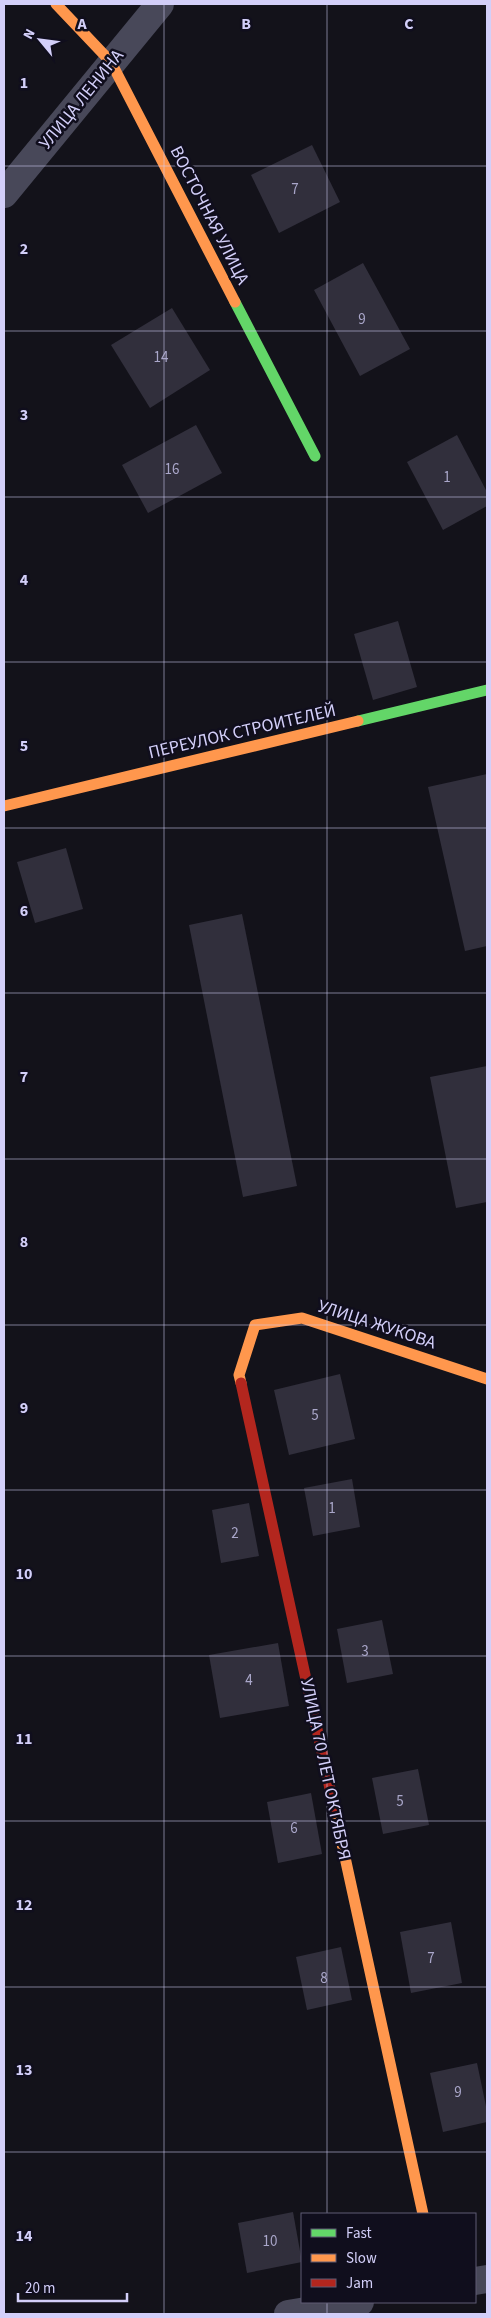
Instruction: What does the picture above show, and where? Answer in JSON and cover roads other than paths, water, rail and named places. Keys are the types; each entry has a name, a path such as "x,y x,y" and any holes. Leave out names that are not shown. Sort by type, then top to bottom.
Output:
{"street":[{"name":"ВОСТОЧНАЯ УЛИЦА","path":"56,4 111,62 315,456"},
{"name":"УЛИЦА ЛЕНИНА","path":"4,194 160,4"},
{"name":"ПЕРЕУЛОК СТРОИТЕЛЕЙ","path":"4,806 487,690"},
{"name":"УЛИЦА ЖУКОВА","path":"255,1325 302,1318 487,1379"},
{"name":"УЛИЦА 70 ЛЕТ ОКТЯБРЯ","path":"255,1325 240,1375 423,2213"},
{"path":"288,2314 346,2307"}]}
